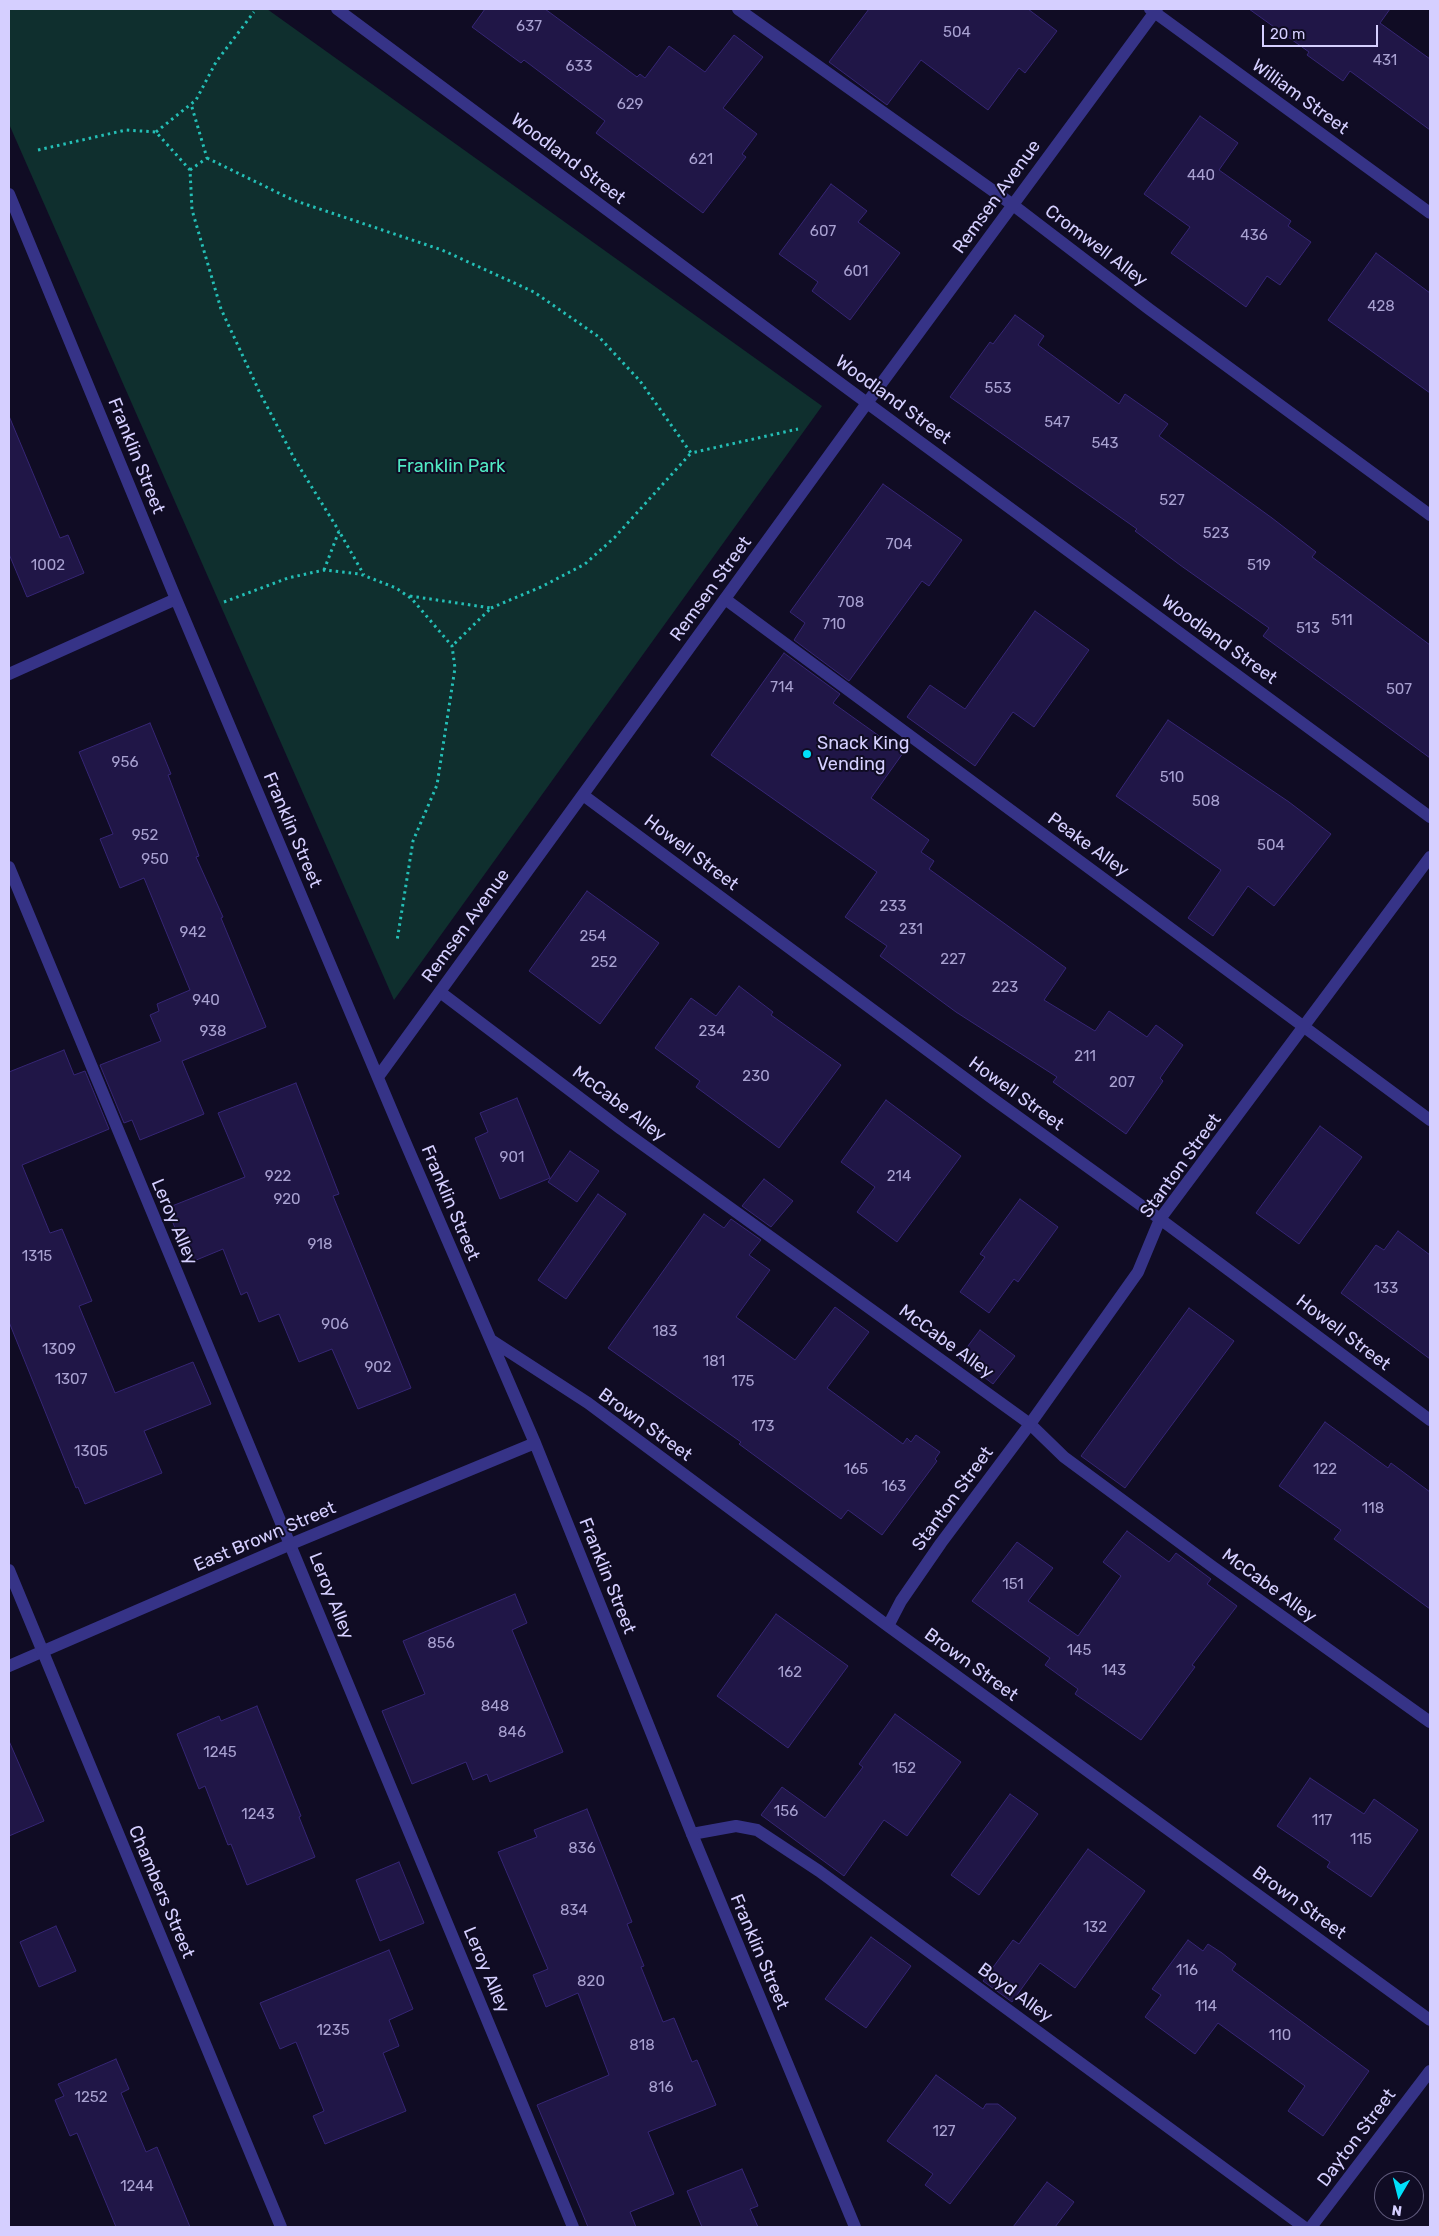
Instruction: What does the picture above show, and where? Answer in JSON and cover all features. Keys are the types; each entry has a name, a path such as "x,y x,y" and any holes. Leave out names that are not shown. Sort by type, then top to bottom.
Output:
{"street":[{"name":"Woodland Street","path":"337,9 867,403 1430,817"},
{"name":"Cromwell Alley","path":"738,9 1013,205 1149,309 1430,515"},
{"name":"Remsen Avenue","path":"867,403 1154,10"},
{"name":"William Street","path":"1154,10 1430,213"},
{"name":"Franklin Street","path":"9,194 176,600 535,1443 692,1834 855,2227"},
{"name":"Remsen Street","path":"583,795 867,403"},
{"name":"Peake Alley","path":"725,599 1306,1026 1430,1120"},
{"path":"9,674 176,600"},
{"name":"Remsen Avenue","path":"378,1077 583,795"},
{"name":"Howell Street","path":"583,795 1430,1420"},
{"name":"Stanton Street","path":"888,1626 900,1601 936,1550 1030,1424 1138,1272 1160,1219 1306,1026 1430,857"},
{"name":"Leroy Alley","path":"9,867 116,1130 291,1544 573,2227"},
{"name":"McCabe Alley","path":"440,992 629,1134 1030,1424 1064,1457 1430,1722"},
{"name":"Brown Street","path":"490,1340 588,1404 888,1626 1430,2020"},
{"name":"East Brown Street","path":"9,1666 291,1544 535,1443"},
{"name":"Chambers Street","path":"9,1570 282,2227"},
{"name":"Boyd Alley","path":"692,1834 736,1826 757,1830 819,1871 1304,2227"},
{"name":"Dayton Street","path":"1312,2227 1430,2071"}],"path":[{"path":"38,150 126,130 156,132 196,100 216,62 254,12"},
{"path":"191,104 206,158 292,200 442,250 534,292 599,338 640,381 691,453"},
{"path":"156,132 190,170 192,210 222,309 260,393 295,460 365,576"},
{"path":"190,170 206,158"},
{"path":"452,646 491,608 585,564 614,537 691,453 798,429"},
{"path":"324,570 339,531"},
{"path":"224,602 288,578 324,570 365,576 396,588 412,598 452,646 455,668 436,785 413,842 397,941"},
{"path":"407,596 491,608"}],"green space":[{"name":"Franklin Park","path":"9,9 267,9 822,406 394,1000 9,124"}],"building":[{"path":"485,9 545,9 637,77 640,74 645,78 669,46 705,72 734,35 763,57 723,108 757,134 742,154 746,157 703,213 596,133 605,121 524,60 521,63 472,27"},
{"path":"869,9 1028,9 1057,31 1025,73 1019,68 988,110 921,60 887,105 829,62"},
{"path":"1249,9 1390,9 1380,23 1430,59 1430,130 1350,71 1343,81 1307,55 1309,52"},
{"path":"1200,116 1238,143 1219,170 1291,221 1288,226 1311,242 1280,285 1267,276 1246,307 1171,253 1190,227 1144,194"},
{"path":"831,184 867,211 858,222 900,253 850,320 812,291 818,282 779,254"},
{"path":"1376,253 1430,293 1430,393 1328,320"},
{"path":"1015,315 1044,336 1038,345 1119,404 1125,394 1168,424 1159,436 1272,518 1316,552 1312,557 1430,645 1430,758 1263,636 1269,628 1180,565 1135,531 1137,529 950,397 990,342 993,344"},
{"path":"9,416 60,538 68,535 84,573 27,597 9,554"},
{"path":"883,484 962,540 929,586 922,581 849,681 794,640 805,623 790,612"},
{"path":"1035,611 1089,650 1034,727 1013,712 975,766 907,717 930,685 965,709"},
{"path":"784,653 840,694 833,703 903,753 871,798 929,840 921,852 934,861 929,869 1066,968 1044,1000 1095,1031 1109,1011 1147,1037 1156,1025 1183,1045 1160,1078 1163,1081 1126,1134 1053,1082 1057,1077 956,1012 880,956 887,946 845,917 877,872 711,755"},
{"path":"1168,720 1289,802 1331,834 1274,906 1248,886 1213,936 1188,918 1221,870 1116,796"},
{"path":"150,723 171,774 168,775 199,856 196,857 223,917 221,918 266,1027 182,1061 204,1114 140,1140 132,1120 124,1123 100,1065 161,1041 150,1015 159,1011 157,1004 190,990 144,878 120,888 100,839 113,834 79,752"},
{"path":"587,891 659,943 600,1024 529,971"},
{"path":"739,986 773,1012 771,1015 841,1065 779,1148 696,1087 700,1081 655,1048 691,998 716,1016"},
{"path":"64,1050 74,1075 85,1071 109,1129 22,1165 50,1233 62,1229 92,1301 79,1306 115,1393 193,1362 211,1404 144,1431 162,1473 85,1504 78,1487 76,1488 9,1322 9,1072"},
{"path":"296,1083 339,1194 333,1196 411,1388 358,1409 332,1349 299,1362 279,1314 259,1322 247,1292 241,1295 223,1249 189,1263 167,1208 245,1177 218,1113"},
{"path":"517,1098 550,1178 500,1199 475,1138 488,1132 480,1113"},
{"path":"886,1100 961,1156 897,1242 857,1212 875,1187 841,1162"},
{"path":"1320,1126 1362,1157 1299,1244 1256,1213"},
{"path":"570,1151 599,1171 577,1202 548,1182"},
{"path":"764,1179 793,1201 771,1227 742,1206"},
{"path":"598,1194 626,1214 566,1299 538,1280"},
{"path":"1020,1199 1058,1227 1018,1282 1014,1279 989,1313 960,1292 985,1257 980,1254"},
{"path":"704,1214 724,1228 731,1219 761,1240 749,1255 770,1270 736,1317 795,1360 835,1307 869,1332 827,1388 903,1444 907,1438 911,1442 916,1435 940,1452 935,1459 937,1461 882,1535 848,1510 841,1519 739,1444 741,1442 608,1348"},
{"path":"1398,1231 1430,1255 1430,1359 1341,1293 1376,1245 1384,1250"},
{"path":"1189,1308 1234,1341 1125,1488 1081,1456"},
{"path":"980,1330 1015,1356 993,1384 959,1358"},
{"path":"1325,1422 1388,1468 1391,1463 1430,1492 1430,1609 1334,1539 1341,1530 1279,1486"},
{"path":"1127,1531 1169,1562 1176,1553 1211,1579 1207,1584 1237,1606 1192,1665 1195,1667 1141,1740 1075,1694 1078,1689 1045,1665 1050,1658 972,1601 1017,1542 1053,1568 1028,1601 1078,1636 1121,1576 1103,1562"},
{"path":"515,1594 527,1623 512,1630 563,1752 490,1782 487,1774 473,1780 466,1762 412,1784 382,1711 425,1694 403,1641"},
{"path":"776,1614 848,1666 788,1748 717,1696"},
{"path":"257,1706 301,1816 299,1817 315,1857 247,1885 231,1844 228,1845 205,1786 199,1789 177,1734 219,1716 221,1721"},
{"path":"895,1714 961,1762 907,1836 884,1820 844,1876 761,1815 782,1787 825,1818 863,1767 859,1764"},
{"path":"9,1741 44,1821 9,1836"},
{"path":"1310,1778 1364,1814 1374,1799 1418,1830 1371,1897 1327,1867 1330,1862 1277,1826"},
{"path":"1010,1794 1038,1814 979,1895 951,1875"},
{"path":"587,1809 632,1922 627,1924 644,1966 641,1967 663,2022 674,2018 692,2062 697,2060 716,2105 648,2132 674,2194 630,2212 636,2227 588,2227 537,2105 609,2075 578,1993 546,2007 533,1975 548,1969 498,1852 537,1837 534,1830"},
{"path":"1088,1849 1145,1891 1075,1988 1040,1963 1012,2002 983,1981 1013,1940 1019,1944"},
{"path":"399,1862 424,1923 380,1941 356,1880"},
{"path":"56,1926 76,1971 39,1987 20,1942"},
{"path":"871,1937 911,1966 866,2028 825,1999"},
{"path":"1188,1940 1203,1951 1208,1944 1222,1953 1236,1964 1232,1970 1369,2071 1323,2136 1288,2111 1305,2086 1218,2023 1195,2054 1145,2017 1161,1995 1152,1989"},
{"path":"389,1950 413,2009 389,2020 399,2046 383,2053 406,2111 325,2144 313,2116 324,2111 296,2042 280,2049 260,2003"},
{"path":"116,2059 129,2089 121,2093 146,2152 157,2147 190,2227 116,2227 77,2133 70,2136 55,2100 64,2096 58,2084"},
{"path":"936,2075 983,2109 986,2104 998,2104 1016,2118 950,2204 925,2185 933,2174 887,2141"},
{"path":"742,2169 758,2206 750,2209 758,2227 702,2227 687,2191"},
{"path":"1047,2182 1074,2202 1055,2227 1013,2227"}],"place":[{"name":"Snack King Vending","path":"807,754"}]}
